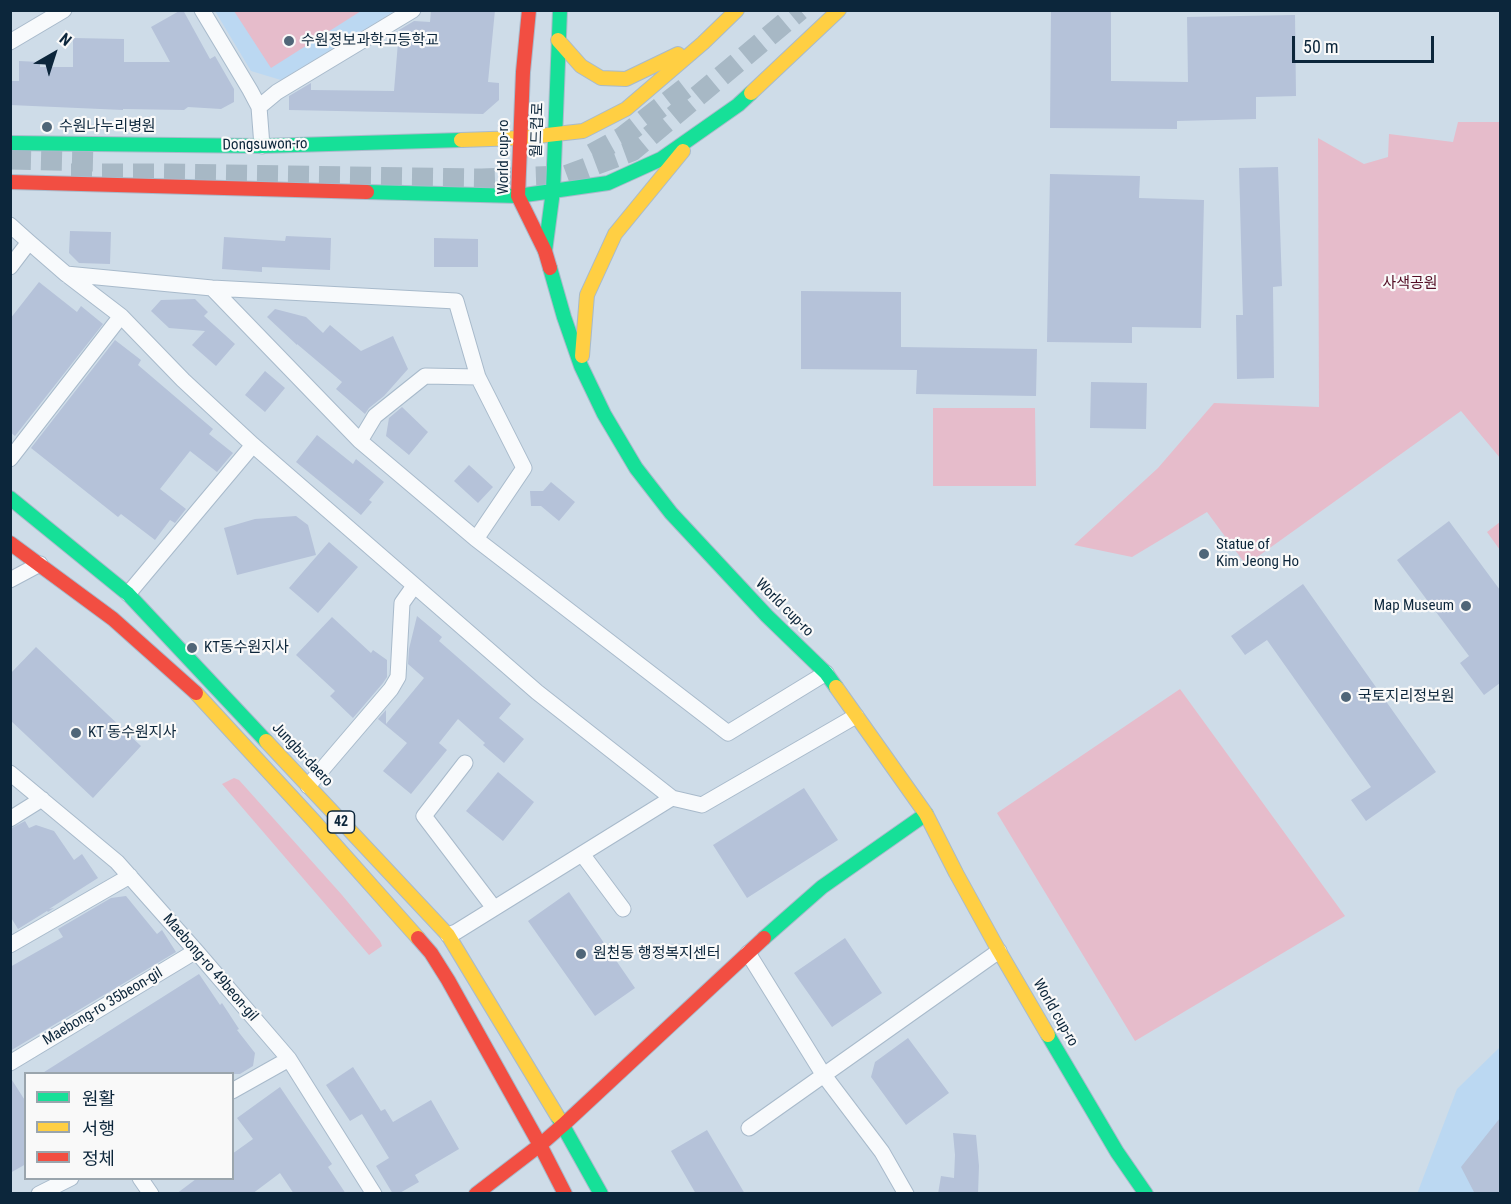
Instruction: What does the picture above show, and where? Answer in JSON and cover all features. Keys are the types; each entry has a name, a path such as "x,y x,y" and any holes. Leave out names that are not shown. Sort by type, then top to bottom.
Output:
{"main road":[{"name":"World cup-ro","path":"529,10 522,72 518,196 545,251 581,366 604,414 636,468 671,513 767,616 826,673 926,814 999,951 1117,1152 1146,1194"},
{"name":"월드컵로","path":"545,251 553,191 560,10"},
{"name":"Dongsuwon-ro","path":"10,143 262,146 520,138 583,131 626,109 703,43 736,10"},
{"path":"10,182 518,196 608,183 661,159 738,105 839,10"},
{"path":"558,40 581,66 601,78 626,79 703,43"},
{"path":"581,366 587,295 615,234 696,135"},
{"name":"Jungbu-daero","path":"10,498 128,594 448,935 563,1125 601,1194"},
{"name":"42","path":"10,543 113,619 193,690 431,953 540,1145 565,1194"},
{"path":"476,1194 563,1125 822,887 926,814"}],"street":[{"path":"10,42 64,10"},
{"path":"202,10 258,107 262,146"},
{"path":"258,107 277,92 412,10"},
{"path":"10,225 66,274 121,316 183,380 253,445 414,586 537,692 672,798 702,806 856,716"},
{"path":"10,267 29,242"},
{"path":"66,274 213,288 456,301 478,376 524,468 476,539"},
{"path":"213,288 360,441 476,539 728,733 826,673"},
{"path":"10,459 121,316"},
{"path":"360,441 375,416 425,376 478,376"},
{"path":"128,594 253,445"},
{"path":"10,580 40,564"},
{"path":"308,786 391,689 398,677 402,603 414,586"},
{"path":"465,763 424,816 494,909"},
{"name":"Maebong-ro 49beon-gil","path":"10,773 117,862 196,951 289,1059 374,1194"},
{"path":"448,935 494,909 672,798"},
{"path":"10,819 42,800"},
{"path":"582,854 623,909"},
{"path":"10,945 130,876"},
{"name":"Maebong-ro 35beon-gil","path":"10,1063 196,951"},
{"path":"749,1128 999,951"},
{"path":"748,953 824,1074 882,1152 906,1194"},
{"path":"234,1090 289,1059"},
{"path":"39,1194 68,1180"},
{"path":"141,1180 151,1194"}],"shaded area":[{"name":"수원정보과학고등학교","path":"215,11 395,11 281,80 251,71"},
{"path":"1500,1047 1500,1193 1417,1194 1457,1089"}],"green space":[{"path":"234,11 361,11 271,68"},
{"name":"사색공원","path":"1458,122 1500,122 1500,458 1461,411 1246,565 1207,512 1132,557 1074,545 1158,468 1214,403 1319,407 1318,138 1364,164 1388,157 1389,134 1453,142"},
{"path":"933,408 1035,408 1036,486 933,486"},
{"path":"1500,522 1500,550 1487,532"},
{"path":"1180,689 1345,916 1135,1041 997,813"},
{"path":"234,778 239,780 342,895 382,946 369,955 222,784"}],"building":[{"path":"181,10 210,59 215,56 234,89 234,102 221,109 188,107 184,110 10,105 10,81 19,81 19,61 40,62 40,67 73,67 73,38 124,39 124,62 170,62 151,27"},
{"path":"431,10 495,10 488,82 499,83 499,100 483,114 289,110 289,96 311,83 311,90 394,91 399,30 414,21 430,22"},
{"path":"1051,10 1111,10 1111,81 1188,82 1187,17 1295,15 1296,96 1256,97 1256,119 1177,121 1177,129 1050,128"},
{"path":"1278,167 1282,286 1273,287 1274,378 1237,379 1236,315 1243,315 1239,168"},
{"path":"1050,174 1140,176 1139,198 1204,200 1201,328 1132,327 1132,343 1047,342"},
{"path":"70,231 111,232 110,264 79,263 69,253"},
{"path":"286,236 331,238 330,270 262,267 262,272 222,269 224,237 285,241"},
{"path":"434,238 478,239 478,267 434,267"},
{"path":"39,282 77,312 81,306 103,324 15,436 10,432 10,319"},
{"path":"801,291 901,292 901,347 1037,349 1036,396 916,394 917,370 801,369"},
{"path":"195,299 208,312 204,316 235,344 216,366 192,345 205,331 169,328 151,311 161,300"},
{"path":"275,309 306,317 323,333 330,325 361,351 393,336 408,369 365,414 336,389 342,382 267,317"},
{"path":"115,340 141,360 138,365 213,429 209,434 233,453 217,472 190,451 160,489 186,509 175,523 170,520 155,540 121,514 118,517 31,448"},
{"path":"265,371 285,388 265,412 245,395"},
{"path":"1091,382 1147,383 1146,429 1090,428"},
{"path":"402,407 428,432 409,455 386,436 389,418"},
{"path":"317,435 353,464 356,459 384,482 369,500 372,502 361,515 296,462"},
{"path":"469,465 493,487 478,503 454,481"},
{"path":"551,482 575,502 559,521 541,506 531,506 530,491 543,491"},
{"path":"296,516 308,525 316,555 237,575 224,528 255,519"},
{"name":"Map Museum","path":"1449,521 1500,590 1500,683 1484,695 1460,663 1469,656 1397,560"},
{"path":"329,542 358,567 318,613 289,588"},
{"name":"국토지리정보원","path":"1303,584 1436,772 1366,821 1351,800 1371,787 1267,640 1245,655 1231,636"},
{"path":"417,616 442,637 439,641 511,704 499,718 524,739 504,763 458,719 439,743 447,750 411,794 383,771 407,743 378,719 386,710 386,724 424,678 408,664"},
{"path":"332,617 371,653 373,650 387,660 387,677 353,718 330,696 335,691 296,655"},
{"name":"KT 동수원지사","path":"36,647 141,746 93,798 10,720 10,674"},
{"path":"498,772 534,802 503,841 466,811"},
{"path":"804,788 838,840 747,898 713,845"},
{"path":"25,821 29,828 36,825 54,831 74,860 82,854 98,878 18,929 10,916 10,829"},
{"name":"원천동 행정복지센터","path":"569,892 635,988 595,1016 528,921"},
{"path":"126,896 157,934 162,930 176,952 10,1051 10,967 63,937 58,929 111,898"},
{"path":"845,938 882,993 832,1027 794,973"},
{"path":"199,974 220,1005 222,1003 239,1029 237,1030 255,1053 253,1066 240,1074 234,1074 234,1072 44,1072"},
{"path":"908,1038 949,1093 906,1125 871,1077 875,1062"},
{"path":"353,1067 381,1111 385,1109 393,1122 431,1100 459,1149 415,1175 419,1182 398,1194 393,1194 376,1166 389,1158 362,1114 350,1121 326,1085"},
{"path":"10,1077 24,1099 24,1165 10,1173"},
{"path":"280,1087 332,1164 328,1167 346,1194 294,1194 280,1173 252,1194 176,1194 195,1180 234,1180 234,1153 253,1139 237,1118"},
{"path":"1500,1118 1500,1194 1475,1194 1461,1167"},
{"path":"707,1130 745,1194 696,1194 671,1151"},
{"path":"953,1133 976,1135 979,1166 978,1194 938,1194 941,1176 954,1178"}],"tunnel":[{"path":"71,174 482,179 565,176 632,151 800,10"},
{"path":"592,154 621,138 688,86"},
{"path":"10,159 95,161"}],"traffic: fast":[{"path":"545,251 553,191 560,10"},
{"path":"367,192 518,196 608,183 661,159 738,105 751,93"},
{"path":"10,143 262,146 461,140"},
{"path":"550,268 581,366 604,414 636,468 671,513 767,616 826,673 836,687"},
{"path":"10,498 128,594 266,741"},
{"path":"764,938 822,887 926,814"},
{"path":"1048,1035 1117,1152 1146,1194"},
{"path":"558,1117 601,1194"}],"traffic: slow":[{"path":"461,140 520,138 583,131 626,109 703,43 737,10"},
{"path":"751,93 839,10"},
{"path":"558,40 581,66 601,78 626,79 678,54"},
{"path":"582,356 587,295 615,234 683,151"},
{"path":"836,687 926,814 999,951 1048,1035"},
{"path":"196,693 418,938"},
{"path":"266,741 448,935 558,1117"}],"traffic: jam":[{"path":"529,10 523,72 518,196 545,251 550,268"},
{"path":"10,182 367,192"},
{"path":"10,543 113,619 196,693"},
{"path":"418,938 431,953 448,980 565,1194"},
{"path":"476,1194 563,1125 764,938"}],"place":[{"name":"수원정보과학고등학교","path":"289,41"},
{"name":"수원나누리병원","path":"47,127"},
{"name":"Statue of Kim Jeong Ho","path":"1204,554"},
{"name":"Map Museum","path":"1466,606"},
{"name":"KT동수원지사","path":"192,648"},
{"name":"국토지리정보원","path":"1346,697"},
{"name":"KT 동수원지사","path":"76,733"},
{"name":"원천동 행정복지센터","path":"581,954"}]}
